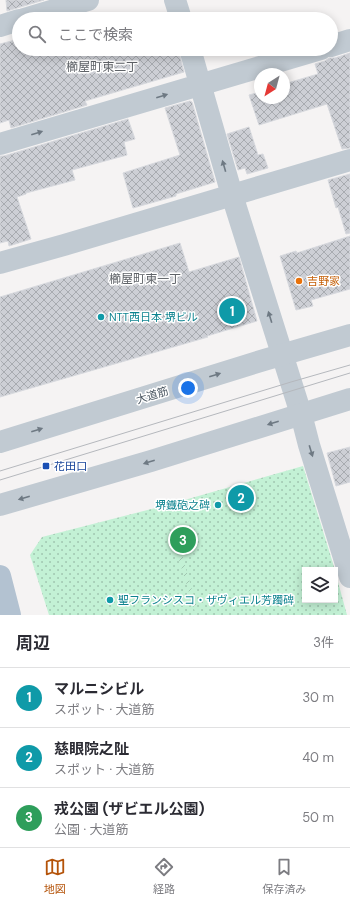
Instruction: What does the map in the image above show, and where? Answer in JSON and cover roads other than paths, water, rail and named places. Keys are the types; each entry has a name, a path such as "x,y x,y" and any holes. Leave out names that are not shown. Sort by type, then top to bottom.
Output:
{"main road":[{"path":"0,576 10,615"}],"street":[{"path":"48,12 88,0"},
{"path":"176,0 179,12"},
{"path":"0,26 12,22"},
{"path":"338,44 350,40"},
{"path":"192,56 232,195 301,414 309,445 348,565"},
{"path":"0,144 297,56"},
{"path":"0,263 350,160"},
{"name":"大道筋","path":"0,442 350,335"},
{"path":"0,505 151,461 350,399"}],"tram line":[{"path":"0,471 350,365"},
{"path":"0,480 350,373"}],"place":[{"name":"吉野家","path":"299,281"},
{"name":"マルニシビル","path":"232,311"},
{"name":"NTT西日本 堺ビル","path":"101,317"},
{"name":"花田口","path":"46,466"},
{"name":"慈眼院之阯","path":"241,498"},
{"name":"堺鐡砲之碑","path":"218,505"},
{"name":"戎公園 (ザビエル公園)","path":"183,540"},
{"name":"聖フランシスコ・ザヴィエル芳躅碑","path":"110,600"}],"district":[{"name":"櫛屋町東二丁","path":"102,67"},
{"name":"櫛屋町東一丁","path":"145,279"}]}
